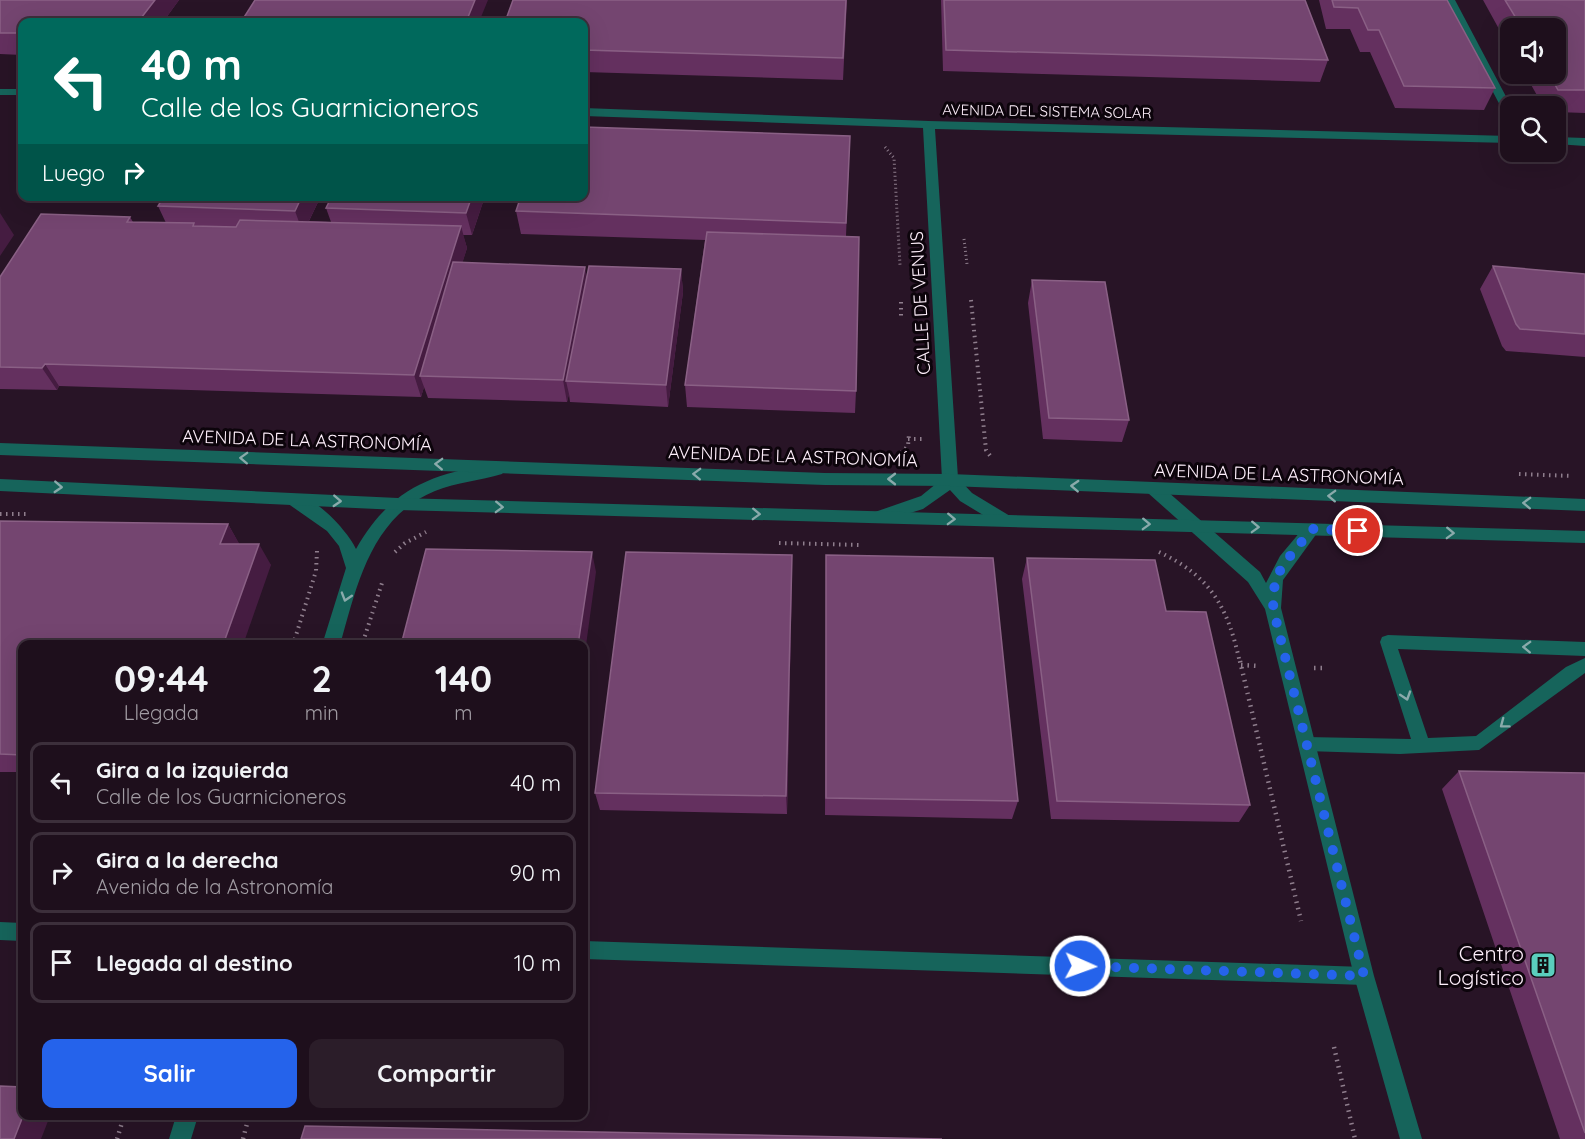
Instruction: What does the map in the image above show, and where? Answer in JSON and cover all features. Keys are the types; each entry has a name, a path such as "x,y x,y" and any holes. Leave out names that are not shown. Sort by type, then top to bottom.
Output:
{"street":[{"path":"0,92 18,92"},
{"name":"AVENIDA DEL SISTEMA SOLAR","path":"588,112 929,125 1500,140"},
{"name":"CALLE DE VENUS","path":"929,125 950,480"},
{"path":"1566,141 1585,142"},
{"name":"AVENIDA DE LA ASTRONOMÍA","path":"0,449 825,479 950,480 1585,505"},
{"path":"332,640 354,567 366,546 398,504 437,483 466,475 531,467"},
{"path":"878,517 908,509 922,502 943,490 950,480 966,497 1004,520"},
{"path":"0,485 398,504 1585,537"},
{"path":"1154,489 1254,578 1273,608"},
{"path":"293,499 342,534 351,549 354,567"},
{"path":"1312,529 1286,561 1275,579 1273,608 1364,976 1411,1139"},
{"path":"180,1139 186,1120"}],"lane":[{"path":"1450,0 1500,96"},
{"path":"1422,746 1388,642 1585,649"},
{"path":"1306,744 1422,746 1479,743 1572,672 1585,665"},
{"path":"0,931 18,932"},
{"path":"588,950 1364,976"}],"path":[{"path":"880,144 889,150 894,158 900,265"},
{"path":"963,230 967,264"},
{"path":"971,300 986,450 993,459"},
{"path":"901,302 901,320"},
{"path":"899,454 908,446 909,434"},
{"path":"0,513 35,514"},
{"path":"391,556 405,543 431,529"},
{"path":"767,542 873,545"},
{"path":"294,640 315,571 318,554 315,547"},
{"path":"1152,550 1193,573 1209,585 1224,605 1233,631 1301,921"},
{"path":"365,640 385,573"},
{"path":"1334,1047 1356,1139"},
{"path":"117,1139 123,1120"},
{"path":"243,1139 248,1120"}],"building":[{"path":"0,0 155,0 141,18 18,18 18,33 0,33"},
{"path":"255,0 475,0 468,18 244,18"},
{"path":"513,0 846,0 843,58 588,50 588,18 506,18"},
{"path":"944,0 1305,0 1328,60 946,50"},
{"path":"1332,0 1447,0 1495,88 1404,86 1379,30 1368,30 1358,8 1334,7"},
{"path":"1505,0 1585,0 1585,90 1558,90 1555,84 1566,84 1566,18 1516,18"},
{"path":"588,127 850,136 846,223 516,211 519,201 588,201"},
{"path":"161,201 300,201 295,211 158,206"},
{"path":"330,201 470,201 466,213 326,208"},
{"path":"41,214 130,217 127,222 194,223 193,226 236,227 240,220 461,226 414,375 45,364 42,368 0,367 0,277"},
{"path":"707,232 859,237 856,391 685,385"},
{"path":"453,262 585,267 563,380 420,376"},
{"path":"589,266 681,269 666,385 566,381"},
{"path":"1493,266 1585,274 1585,334 1520,329"},
{"path":"1032,280 1105,282 1129,420 1049,418"},
{"path":"0,521 228,524 220,544 259,544 225,640 18,640 18,755 0,754"},
{"path":"426,549 592,552 579,640 402,640"},
{"path":"626,552 792,555 786,796 595,793"},
{"path":"826,555 993,558 1018,801 826,798"},
{"path":"1027,558 1155,560 1166,611 1206,612 1250,805 1057,801"},
{"name":"Centro Logístico","path":"1459,771 1585,773 1585,1133"},
{"path":"0,1086 18,1087 18,1120 21,1120 14,1139 0,1139"},
{"path":"305,1126 942,1139 301,1139"}],"place":[{"name":"Centro Logístico","path":"1543,965"}],"route":[{"path":"1080,966 1364,976 1273,608 1275,579 1286,561 1312,529 1358,531"}]}
